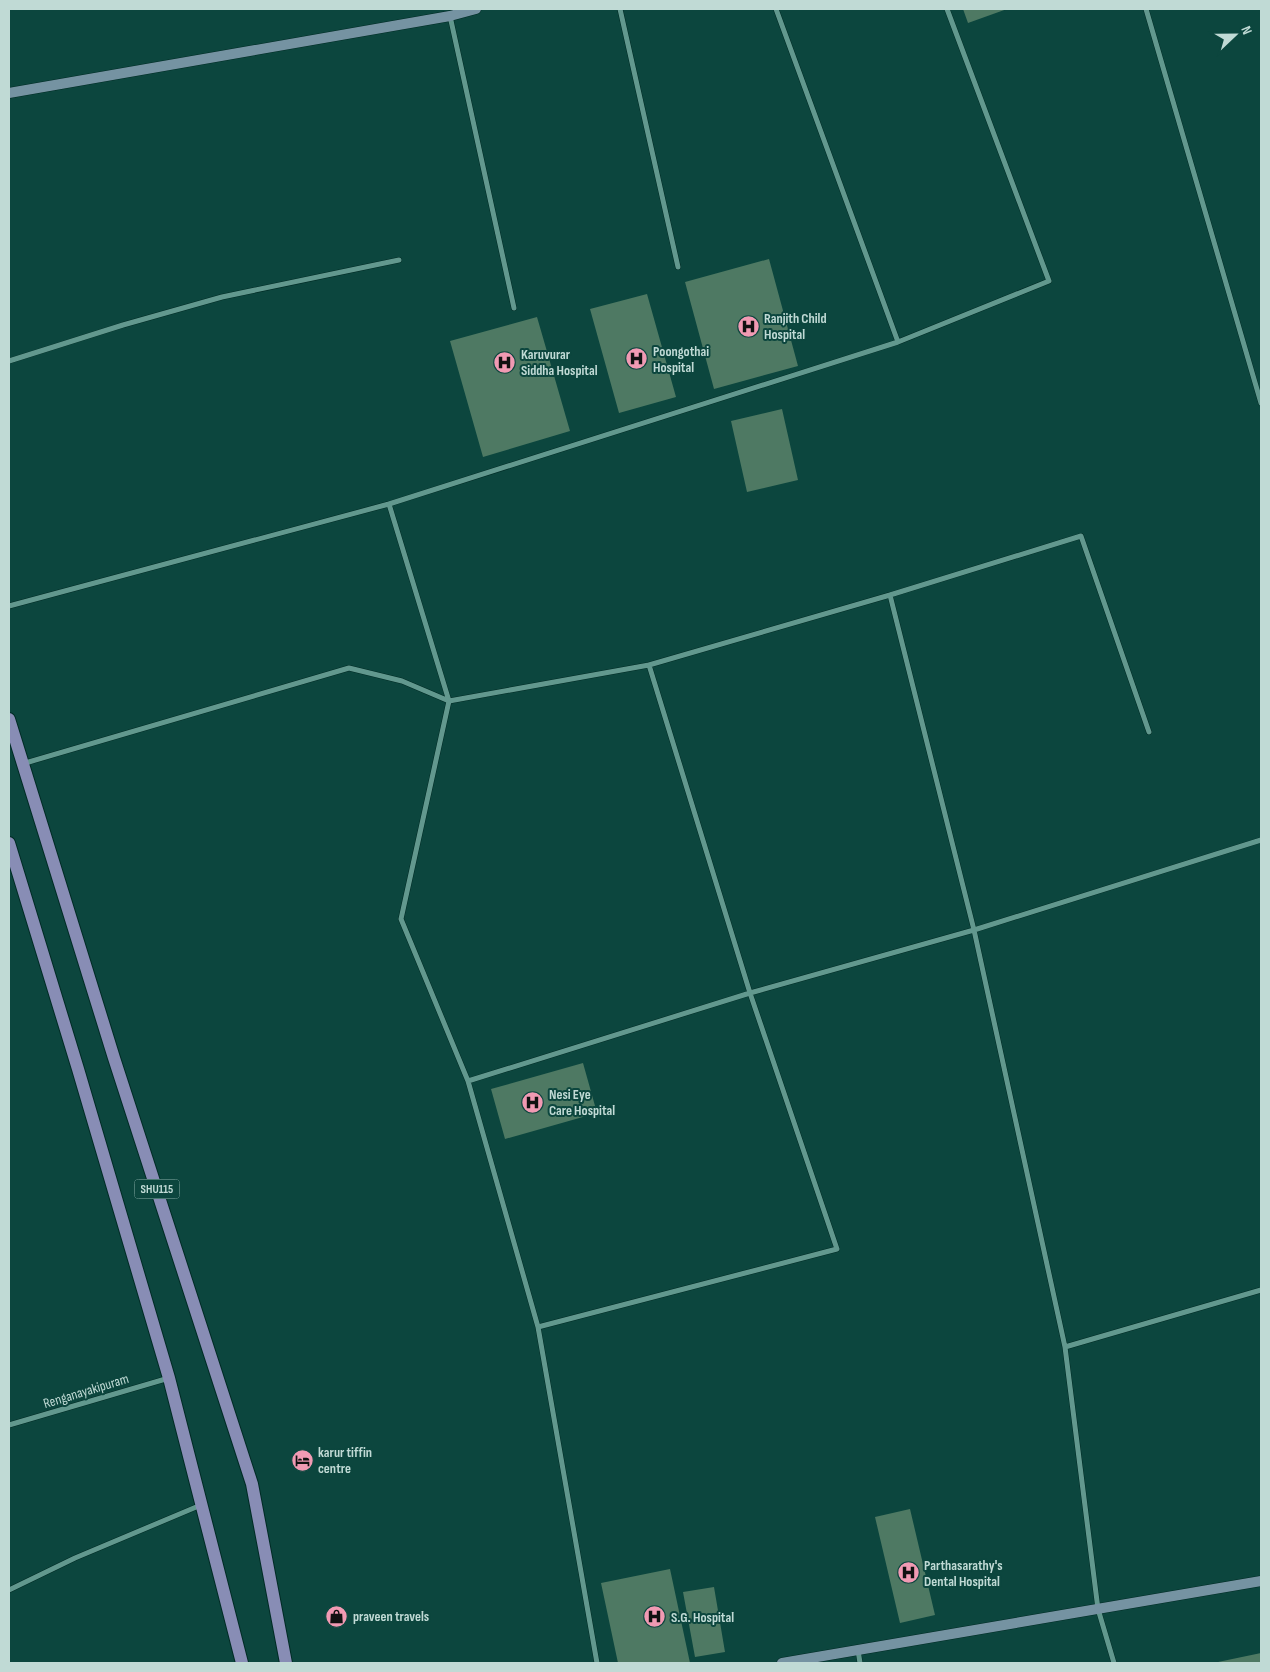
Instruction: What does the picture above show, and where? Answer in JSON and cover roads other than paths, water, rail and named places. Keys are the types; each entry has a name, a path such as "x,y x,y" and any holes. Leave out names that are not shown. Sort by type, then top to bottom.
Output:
{"main road":[{"name":"SHU115","path":"9,719 252,1484 286,1663"},
{"name":"SHU115","path":"9,843 169,1378 242,1663"}],"street":[{"path":"9,93 450,16 476,9"},
{"path":"620,9 678,267"},
{"path":"776,9 898,342"},
{"path":"9,606 389,504 898,342 1049,281 947,9"},
{"path":"1146,9 1261,402"},
{"path":"450,16 514,308"},
{"path":"9,361 123,325 222,297 399,260"},
{"path":"389,504 449,700 401,919 468,1081 538,1327 597,1663"},
{"path":"22,764 349,668 402,681 449,700 650,666 1081,536 1149,732"},
{"path":"890,594 974,930 1065,1347 1098,1609 1114,1663"},
{"path":"538,1327 837,1249 750,993 650,666"},
{"path":"468,1081 750,993 974,930 1261,840"},
{"path":"1065,1347 1261,1290"},
{"name":"Renganayakipuram","path":"9,1425 169,1378"},
{"path":"9,1590 75,1558 201,1505"},
{"path":"782,1663 1261,1581"},
{"path":"858,1650 860,1663"}],"place":[{"name":"Ranjith Child Hospital","path":"748,326"},
{"name":"Poongothai Hospital","path":"637,359"},
{"name":"Karuvurar Siddha Hospital","path":"505,362"},
{"name":"Nesi Eye Care Hospital","path":"533,1102"},
{"name":"karur tiffin centre","path":"302,1460"},
{"name":"Parthasarathy's Dental Hospital","path":"908,1573"},
{"name":"praveen travels","path":"337,1616"},
{"name":"S.G. Hospital","path":"655,1617"}]}
